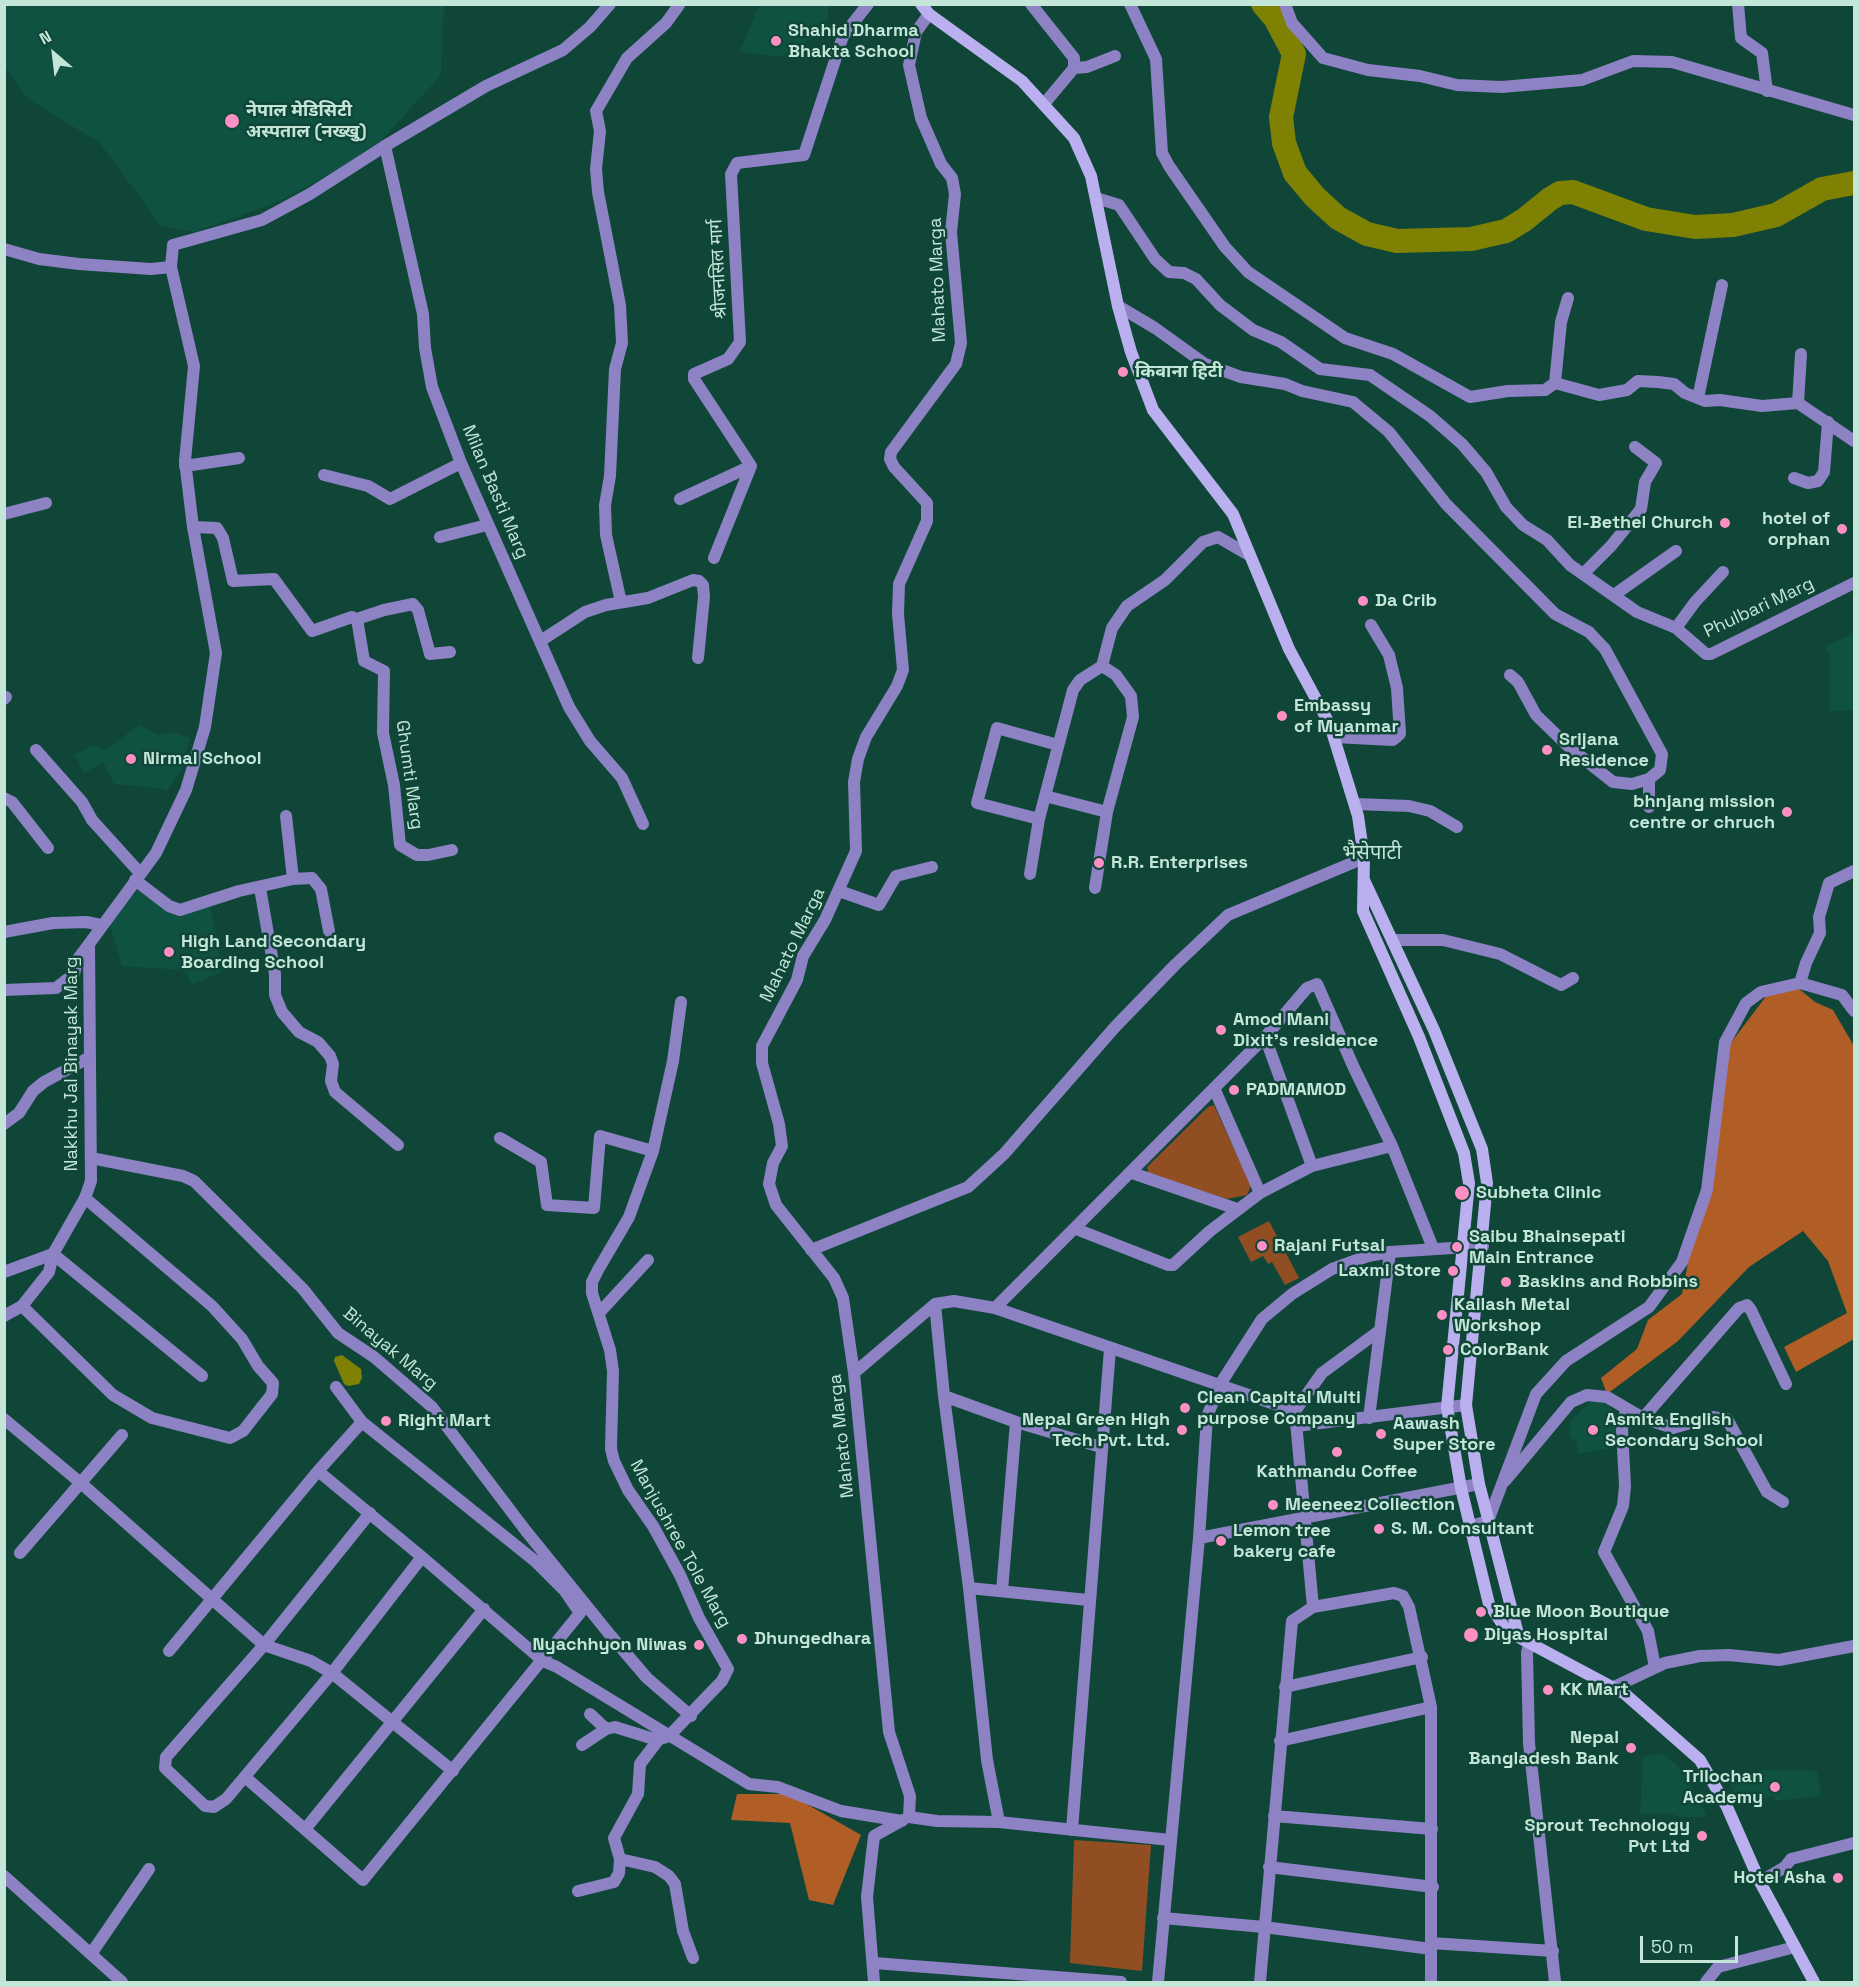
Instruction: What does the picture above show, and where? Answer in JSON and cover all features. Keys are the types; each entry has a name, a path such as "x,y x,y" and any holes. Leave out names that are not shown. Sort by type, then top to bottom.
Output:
{"main road":[{"path":"925,9 1022,81 1074,138 1091,176 1118,306 1131,352 1153,410 1233,514 1289,649 1330,724 1354,804 1364,858 1361,898 1363,911 1419,1037 1464,1153 1469,1183 1447,1407 1461,1488 1489,1604 1495,1617 1507,1631 1518,1634 1529,1644 1625,1694 1700,1760 1728,1807 1760,1882 1814,1983"},
{"path":"1364,880 1434,1030 1482,1149 1487,1183 1483,1246 1466,1405 1479,1484 1518,1634"},
{"path":"1419,1037 1434,1030"}],"street":[{"path":"4,249 39,260 126,268 171,267 173,245 262,220 310,194 486,86 563,50 590,27 610,4"},
{"name":"श्रीजनसिल मार्ग","path":"751,466 694,379 694,374 728,359 740,342 731,174 737,163 804,155 843,36 868,4"},
{"path":"1031,4 1074,58 1074,68 1044,104"},
{"path":"1130,4 1156,59 1162,153 1225,247 1248,272 1345,339 1393,354 1470,397 1508,391 1545,390 1555,383 1561,322 1568,298"},
{"path":"1285,4 1292,23 1323,58 1368,70 1420,76 1457,85 1502,87 1582,80 1633,61 1672,62 1854,115"},
{"path":"1738,4 1741,38 1762,53 1767,91"},
{"path":"621,602 606,535 605,506 610,476 615,369 622,343 620,305 598,192 596,169 600,131 596,111 627,58 666,23 679,5"},
{"name":"Mahato Marga","path":"905,1819 910,1796 888,1721 854,1373 843,1298 834,1278 776,1205 769,1184 773,1163 782,1146 779,1124 762,1063 762,1046 797,980 803,956 825,920 856,851 855,782 858,759 866,737 897,686 903,670 898,614 899,584 927,521 927,503 894,467 890,459 891,452 956,364 961,343 951,232 955,194 951,178 941,164 921,118 909,65 916,32 925,9"},
{"path":"1074,68 1087,67 1115,56"},
{"name":"Milan Basti Marg","path":"385,146 423,314 425,348 432,387 487,525 542,640 569,707 590,741 622,778 643,824"},
{"name":"Phulbari Marg","path":"1096,198 1119,205 1155,259 1169,272 1184,273 1196,279 1220,305 1253,330 1281,342 1320,369 1370,375 1430,416 1462,444 1486,472 1506,507 1523,525 1547,540 1570,565 1637,612 1676,627 1706,654 1711,654 1854,583"},
{"name":"Nakkhu Jal Binayak Marg","path":"4,1316 22,1306 49,1272 53,1254 85,1198 91,1181 89,944 100,925 156,853 186,790 205,727 216,653 193,527 185,466 188,408 194,366 171,267"},
{"path":"1698,398 1722,285"},
{"path":"1118,306 1155,328 1205,364 1241,377 1285,384 1302,391 1353,402 1389,432 1446,504 1555,614 1589,632 1605,649 1662,754 1660,770 1649,779 1632,784 1613,782 1570,748 1553,729 1536,716 1518,682 1510,675"},
{"path":"1798,403 1802,354"},
{"path":"1555,383 1599,395 1627,390 1638,381 1658,382 1674,384 1698,398 1762,406 1798,403 1854,441"},
{"path":"1794,478 1808,483 1818,481 1824,472 1828,422"},
{"path":"1583,574 1611,546 1641,509 1645,482 1656,464 1635,447"},
{"path":"185,466 239,458"},
{"path":"324,475 368,486 390,499 461,463"},
{"path":"680,499 751,466"},
{"path":"714,558 751,466"},
{"path":"4,514 46,503"},
{"path":"440,537 487,525"},
{"path":"193,527 217,528 224,538 233,581 274,579 312,631 352,617 357,619 413,604 418,609 430,654 450,652"},
{"path":"1030,874 1039,819 1073,690 1080,680 1102,666 1112,627 1127,606 1165,580 1203,542 1218,537 1249,555"},
{"path":"1614,595 1676,551"},
{"path":"1676,627 1723,572"},
{"path":"542,640 585,612 621,602 648,598 693,580 703,585 704,597 698,658"},
{"name":"Ghumti Marg","path":"357,619 364,661 374,667 382,667 384,671 383,734 394,785 400,845 417,855 452,850"},
{"path":"1334,737 1393,740 1400,734 1397,688 1389,655 1371,625"},
{"path":"1095,888 1107,812 1133,717 1131,696 1116,675 1102,666"},
{"path":"1039,819 977,803 997,728 1058,745"},
{"path":"36,750 137,876 169,906 180,910 239,891 293,879 312,878 317,881 321,889 329,931"},
{"path":"1649,779 1649,807"},
{"path":"1045,796 1107,812"},
{"path":"4,798 12,802 48,848"},
{"path":"1354,804 1409,806 1430,811 1457,827"},
{"path":"286,816 293,879"},
{"path":"811,1250 968,1187 1004,1154 1138,1004 1228,915 1364,858"},
{"path":"839,891 879,905 896,876 932,867"},
{"path":"1800,983 1806,963 1820,933 1819,916 1829,883 1854,871"},
{"path":"260,888 275,974 275,995 282,1012 299,1032 318,1042 330,1056 333,1064 331,1081 335,1092 398,1145"},
{"path":"4,932 40,924 86,922 100,925"},
{"path":"1393,940 1443,940 1500,954 1561,985 1573,978"},
{"path":"4,990 56,988 74,974 76,960 89,944"},
{"path":"1470,1526 1488,1521 1498,1489 1536,1394 1566,1361 1649,1307 1682,1262 1707,1190 1725,1042 1746,1003 1778,986 1800,983 1842,996 1854,1011"},
{"path":"995,1308 1265,1037 1307,988 1317,984 1392,1146 1432,1248"},
{"name":"Manjushree Tole Marg","path":"620,1859 614,1838 638,1794 639,1764 664,1737 691,1716 726,1677 728,1669 699,1618 680,1575 653,1526 628,1490 614,1461 611,1433 613,1371 607,1335 592,1293 592,1282 629,1217 653,1151 673,1061 681,1002"},
{"path":"1265,1037 1312,1166"},
{"path":"4,1124 20,1113 33,1091 90,1057"},
{"path":"1214,1088 1260,1193"},
{"path":"500,1138 541,1162 548,1205 594,1209 600,1136 653,1151"},
{"path":"1076,1229 1167,1265 1173,1265 1260,1193 1312,1166 1392,1146"},
{"name":"Binayak Marg","path":"91,1158 183,1176 194,1181 303,1289 338,1333 374,1357 432,1407 526,1531 617,1644 648,1678 691,1716"},
{"path":"1132,1173 1238,1209"},
{"path":"22,1306 113,1395 152,1418 230,1438 243,1431 272,1394 273,1383 258,1366 242,1340 212,1306 85,1198"},
{"path":"1158,1983 1207,1417 1219,1386 1262,1319 1292,1294 1332,1269 1368,1256 1390,1252 1483,1246"},
{"path":"1369,1418 1390,1252"},
{"path":"4,1272 53,1254 202,1376"},
{"path":"599,1314 648,1260"},
{"path":"854,1373 935,1304 954,1301 995,1308 1295,1411"},
{"path":"935,1304 987,1760 999,1822"},
{"path":"1643,1419 1739,1308 1747,1305 1786,1384"},
{"path":"1313,1607 1295,1411 1322,1373 1379,1332"},
{"path":"1072,1830 1088,1600 1110,1349"},
{"path":"245,1777 363,1880 543,1662 580,1613 565,1591 522,1549 362,1422 336,1387"},
{"path":"1498,1489 1571,1402 1587,1395 1607,1397 1643,1419 1673,1428 1712,1417 1727,1419 1767,1492 1783,1502"},
{"path":"944,1396 1016,1422 1101,1448"},
{"path":"1296,1426 1466,1405"},
{"path":"1626,1409 1622,1430 1625,1486 1623,1506 1604,1552 1648,1632 1655,1667"},
{"path":"4,1419 82,1484 264,1645 311,1661 332,1673 453,1771"},
{"path":"169,1651 318,1471 362,1422"},
{"path":"1002,1592 1016,1422"},
{"path":"20,1553 122,1435"},
{"path":"318,1471 543,1662 557,1668 664,1737 749,1784 778,1787 840,1811 905,1819 999,1822 1170,1840"},
{"path":"1198,1538 1305,1520 1479,1484"},
{"path":"370,1514 264,1645 166,1757 164,1764 175,1778 209,1807 226,1799 245,1777 332,1673 422,1557"},
{"path":"969,1588 1088,1600"},
{"path":"1260,1982 1292,1621 1313,1607 1394,1593 1403,1596 1409,1607 1422,1657 1431,1707 1433,1887 1431,1983"},
{"path":"306,1828 484,1610"},
{"path":"1529,1644 1527,1653 1529,1743 1555,1983"},
{"path":"1614,1687 1655,1667 1700,1656 1730,1655 1779,1660 1854,1646"},
{"path":"1285,1687 1422,1657"},
{"path":"1280,1741 1431,1707"},
{"path":"590,1714 606,1729"},
{"path":"582,1745 606,1729 615,1727 664,1737"},
{"path":"1274,1816 1432,1829"},
{"path":"874,1983 867,1898 874,1836 905,1819"},
{"path":"1760,1882 1785,1867 1791,1859 1854,1843"},
{"path":"578,1891 614,1882 619,1873 620,1859 655,1867 669,1876 675,1884 683,1931 693,1958"},
{"path":"1269,1867 1433,1887"},
{"path":"91,1954 149,1869"},
{"path":"4,1876 122,1983"},
{"path":"1163,1918 1431,1946 1553,1951"},
{"path":"1706,1983 1718,1967 1795,1947"},
{"path":"874,1963 1121,1983"}],"shaded area":[{"name":"नेपाल मेडिसिटी अस्पताल (नख्खु)","path":"5,5 444,5 441,75 379,143 331,174 278,202 194,232 161,226 100,143 28,99 5,67"},
{"name":"Shahid Dharma Bhakta School","path":"759,5 829,5 826,30 781,57 740,52"},
{"path":"1854,633 1854,710 1829,711 1830,657 1826,646"},
{"name":"Nirmal School","path":"139,725 159,735 171,732 190,738 182,768 166,792 165,789 114,784 103,762 84,773 75,755 93,745 106,750"},
{"name":"High Land Secondary Boarding School","path":"137,891 178,914 209,901 223,971 192,985 183,970 122,966 109,921"},
{"path":"1798,988 1815,1002 1833,1010 1854,1046 1854,1339 1796,1372 1784,1347 1847,1313 1828,1261 1803,1231 1749,1267 1678,1341 1607,1394 1601,1378 1637,1349 1648,1320 1682,1294 1730,1044 1767,995"},
{"path":"1214,1105 1251,1186 1247,1195 1227,1199 1148,1173 1147,1167 1208,1107"},
{"name":"Rajani Futsal","path":"1269,1221 1299,1278 1285,1285 1272,1262 1268,1264 1263,1256 1251,1262 1238,1237"},
{"path":"342,1355 361,1369 362,1378 359,1384 348,1386 344,1384 334,1361 335,1357"},
{"name":"Asmita English Secondary School","path":"1591,1400 1608,1400 1616,1425 1618,1447 1578,1454 1577,1443 1569,1436 1570,1422"},
{"path":"1664,1754 1684,1772 1707,1817 1680,1817 1669,1813 1640,1814 1643,1756"},
{"name":"Trilochan Academy","path":"1759,1770 1817,1771 1821,1796 1775,1801 1773,1796 1739,1805 1728,1780"},
{"path":"737,1794 789,1794 861,1835 833,1905 809,1900 790,1823 731,1820"},
{"path":"1074,1840 1151,1845 1142,1971 1070,1963"}],"waterway":[{"path":"1263,4 1275,18 1294,54 1281,117 1284,143 1295,173 1315,197 1338,218 1367,234 1397,241 1471,239 1506,231 1560,193 1573,192 1646,219 1695,227 1733,225 1776,215 1822,189 1854,183"}],"place":[{"name":"Shahid Dharma Bhakta School","path":"776,41"},
{"name":"नेपाल मेडिसिटी अस्पताल (नख्खु)","path":"232,121"},
{"name":"किवाना हिटी","path":"1123,372"},
{"name":"El-Bethel Church","path":"1725,523"},
{"name":"hotel of orphan","path":"1842,529"},
{"name":"Da Crib","path":"1363,601"},
{"name":"Embassy of Myanmar","path":"1282,716"},
{"name":"Srijana Residence","path":"1547,750"},
{"name":"Nirmal School","path":"131,759"},
{"name":"bhnjang mission centre or chruch","path":"1787,812"},
{"name":"R.R. Enterprises","path":"1099,863"},
{"name":"High Land Secondary Boarding School","path":"169,952"},
{"name":"Amod Mani Dixit's residence","path":"1221,1030"},
{"name":"PADMAMOD","path":"1234,1090"},
{"name":"Subheta Clinic","path":"1462,1193"},
{"name":"Rajani Futsal","path":"1262,1246"},
{"name":"Saibu Bhainsepati Main Entrance","path":"1457,1247"},
{"name":"Laxmi Store","path":"1453,1271"},
{"name":"Baskins and Robbins","path":"1506,1282"},
{"name":"Kailash Metal Workshop","path":"1442,1315"},
{"name":"ColorBank","path":"1448,1350"},
{"name":"Clean Capital Multi purpose Company","path":"1185,1408"},
{"name":"Right Mart","path":"386,1421"},
{"name":"Nepal Green High Tech Pvt. Ltd.","path":"1182,1430"},
{"name":"Asmita English Secondary School","path":"1593,1430"},
{"name":"Aawash Super Store","path":"1381,1434"},
{"name":"Kathmandu Coffee","path":"1337,1452"},
{"name":"Meeneez Collection","path":"1273,1505"},
{"name":"S. M. Consultant","path":"1379,1529"},
{"name":"Lemon tree bakery cafe","path":"1221,1541"},
{"name":"Blue Moon Boutique","path":"1481,1612"},
{"name":"Diyas Hospital","path":"1471,1635"},
{"name":"Dhungedhara","path":"742,1639"},
{"name":"Nyachhyon Niwas","path":"699,1645"},
{"name":"KK Mart","path":"1548,1690"},
{"name":"Nepal Bangladesh Bank","path":"1631,1748"},
{"name":"Trilochan Academy","path":"1775,1787"},
{"name":"Sprout Technology Pvt Ltd","path":"1702,1836"},
{"name":"Hotel Asha","path":"1838,1878"}],"district":[{"name":"भैसेपाटी","path":"1372,854"}]}
